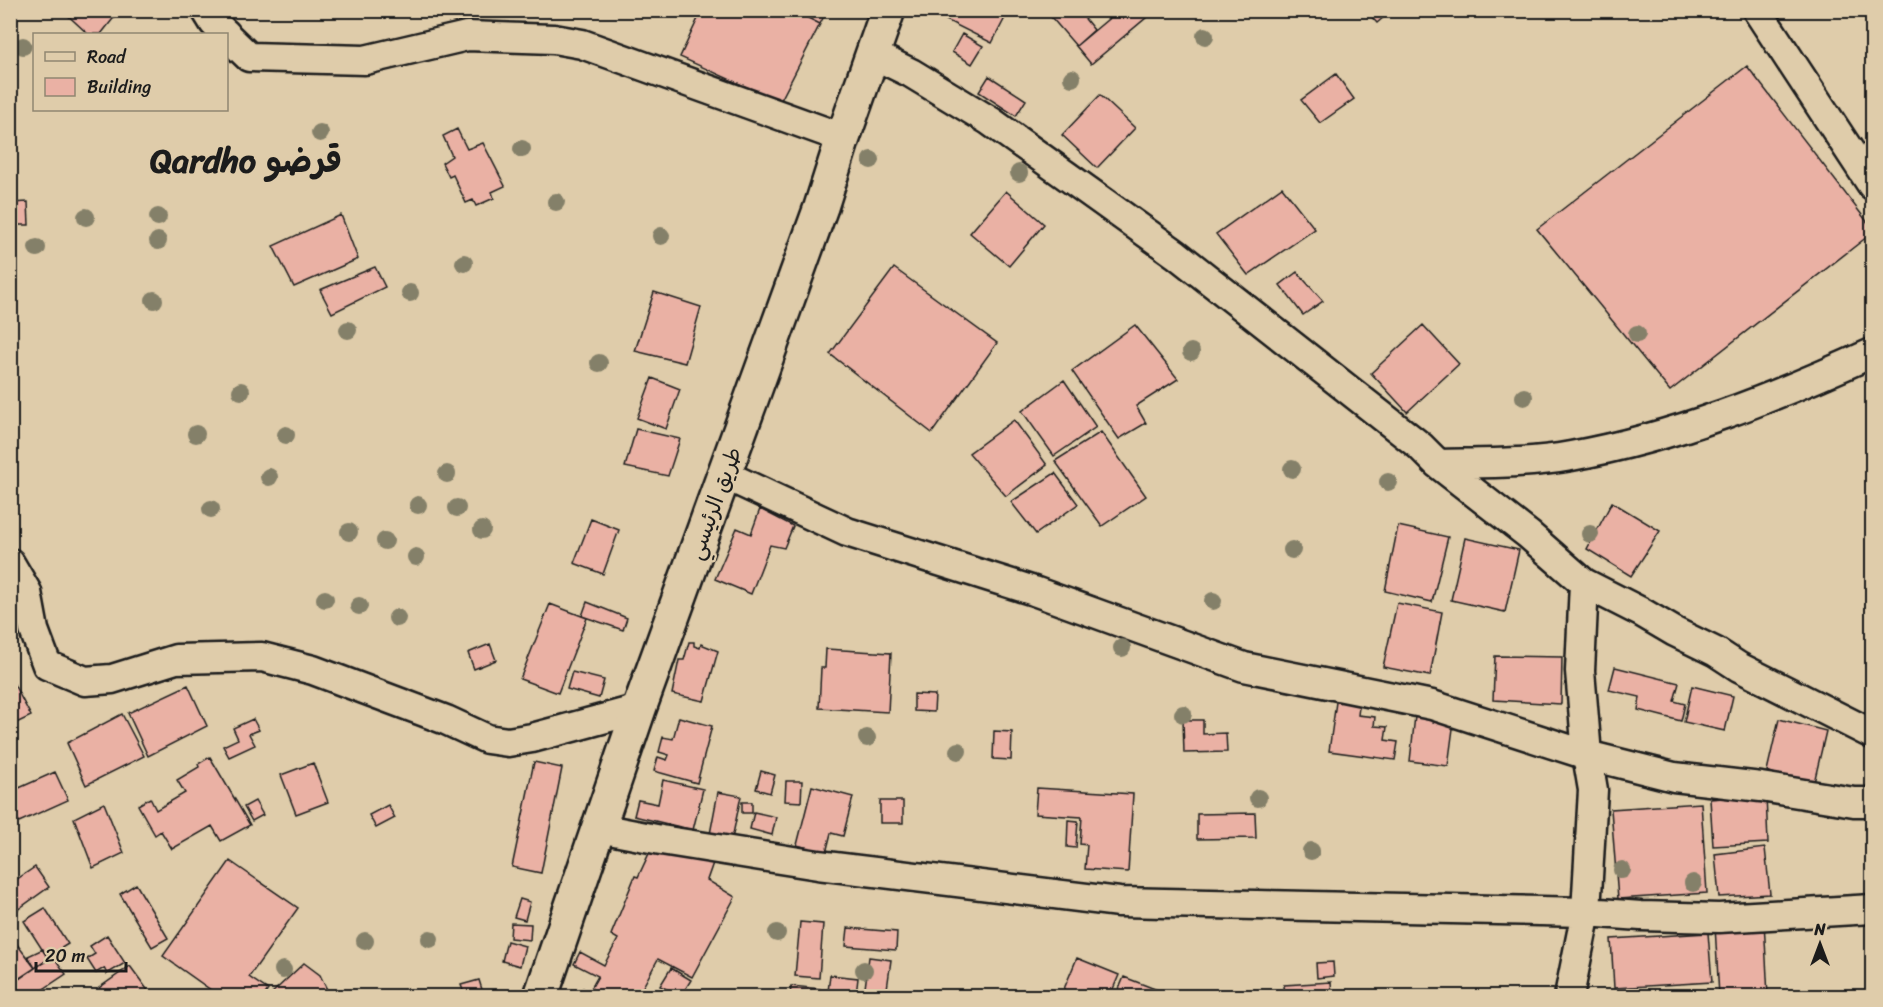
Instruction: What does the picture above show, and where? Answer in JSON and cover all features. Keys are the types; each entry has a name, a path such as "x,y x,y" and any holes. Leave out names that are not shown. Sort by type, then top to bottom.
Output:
{"main road":[{"name":"طريق الرئيسي","path":"541,996 639,710 821,207 888,10"}],"street":[{"path":"206,10 224,33"},
{"path":"1757,10 1872,185"},
{"path":"228,37 249,57 365,60 467,36 554,39 582,44 843,138"},
{"path":"872,54 990,121 1167,247 1420,446 1438,464 1529,535 1584,583 1716,652 1739,667 1872,734"},
{"path":"1438,464 1569,457 1654,437 1802,385 1872,353"},
{"path":"725,476 847,532 1034,591 1244,667 1432,705 1587,755 1674,777 1761,787 1854,802 1872,802"},
{"path":"10,563 27,592 34,630 47,664 85,681 112,679 176,658 262,657 313,670 446,720 487,739 508,742 532,738 639,710"},
{"path":"1569,996 1586,912 1593,790 1587,755 1581,670 1584,583"},
{"path":"599,828 818,865 1119,902 1586,912 1719,918 1872,909"}],"building":[{"path":"62,10 120,10 102,33 87,33"},
{"path":"702,10 792,10 820,24 780,102 680,57"},
{"path":"792,10 827,10 820,24"},
{"path":"936,10 1009,10 992,43 934,14"},
{"path":"1045,10 1078,10 1094,30 1076,46"},
{"path":"1119,10 1142,10 1147,17 1091,64 1076,46"},
{"path":"1365,10 1392,10 1377,23"},
{"path":"962,34 983,46 972,64 952,52"},
{"path":"1747,66 1872,228 1872,233 1670,391 1537,229"},
{"path":"1336,74 1354,99 1320,123 1301,100"},
{"path":"989,76 1026,100 1016,116 979,92"},
{"path":"1100,95 1135,128 1097,168 1062,135"},
{"path":"457,129 467,149 483,143 505,186 492,192 494,198 476,206 473,200 466,203 453,175 449,177 442,163 452,156 443,136"},
{"path":"1282,187 1315,229 1248,275 1216,234"},
{"path":"1006,191 1044,224 1009,266 970,233"},
{"path":"28,202 29,225 10,225 10,203"},
{"path":"341,215 358,259 294,287 273,246"},
{"path":"375,267 385,287 332,313 320,290"},
{"path":"894,268 997,343 932,433 830,354"},
{"path":"1297,272 1323,301 1303,315 1280,285"},
{"path":"654,292 701,307 685,363 635,351"},
{"path":"1135,325 1178,379 1136,406 1146,423 1119,439 1072,371"},
{"path":"1423,325 1459,364 1407,412 1371,373"},
{"path":"652,378 680,389 666,429 637,418"},
{"path":"1064,380 1096,427 1054,456 1022,411"},
{"path":"1014,420 1047,465 1006,496 969,453"},
{"path":"636,429 680,439 668,476 625,467"},
{"path":"1101,432 1146,496 1102,526 1055,461"},
{"path":"1055,473 1078,504 1036,534 1011,502"},
{"path":"1612,502 1660,531 1631,576 1587,549"},
{"path":"760,509 793,526 784,548 770,545 751,594 715,579 737,528 751,534"},
{"path":"591,519 619,530 603,574 574,563"},
{"path":"1398,526 1448,537 1432,602 1385,591"},
{"path":"1465,538 1519,550 1505,612 1451,600"},
{"path":"587,602 627,618 623,630 582,616"},
{"path":"1397,603 1442,612 1430,676 1383,667"},
{"path":"550,604 587,618 558,693 520,679"},
{"path":"689,642 694,642 694,646 700,648 701,644 718,651 704,701 672,694 679,660 684,660"},
{"path":"490,644 496,660 474,669 468,653"},
{"path":"826,649 891,653 888,712 819,708 821,668 825,668"},
{"path":"1495,656 1562,657 1561,704 1493,700"},
{"path":"1615,667 1679,683 1674,701 1685,704 1681,721 1638,710 1640,697 1609,690"},
{"path":"572,672 604,680 599,698 567,689"},
{"path":"10,677 31,716 10,726"},
{"path":"188,685 207,726 148,756 128,713"},
{"path":"1692,686 1733,696 1725,731 1684,722"},
{"path":"914,694 935,695 934,712 914,711"},
{"path":"1337,695 1360,698 1358,715 1375,717 1374,726 1387,727 1385,740 1398,742 1395,760 1329,751"},
{"path":"122,714 144,756 86,785 67,743"},
{"path":"1415,716 1454,721 1448,766 1410,761"},
{"path":"679,717 712,726 697,783 654,771 658,757 667,760 669,755 659,752 663,737 673,739"},
{"path":"253,719 259,730 249,734 255,745 229,757 223,746 238,739 233,728"},
{"path":"1779,719 1826,731 1813,787 1767,771"},
{"path":"1183,720 1203,720 1203,734 1226,733 1227,752 1184,753"},
{"path":"994,731 1012,732 1011,760 993,759"},
{"path":"210,757 250,825 221,841 212,826 172,849 161,831 155,835 138,805 150,798 156,810 185,793 177,780 199,767 198,764"},
{"path":"534,762 562,768 541,873 512,867"},
{"path":"313,763 328,802 296,814 281,775"},
{"path":"761,771 775,775 770,793 756,789"},
{"path":"55,772 68,800 19,822 10,804 10,792"},
{"path":"663,780 703,789 693,830 634,816 638,800 658,804"},
{"path":"786,781 802,781 801,802 785,801"},
{"path":"812,786 853,797 843,836 831,833 826,853 797,845"},
{"path":"1037,788 1133,794 1128,872 1085,869 1087,845 1080,844 1082,817 1035,814"},
{"path":"718,792 741,796 732,839 710,834"},
{"path":"1766,795 1768,843 1713,846 1710,799"},
{"path":"255,801 263,815 252,821 244,807"},
{"path":"880,801 903,801 903,823 880,823"},
{"path":"742,802 752,802 752,813 742,813"},
{"path":"104,803 124,853 93,868 74,818"},
{"path":"1701,803 1707,893 1618,899 1611,809"},
{"path":"388,805 395,818 376,828 369,815"},
{"path":"754,812 776,817 772,835 750,829"},
{"path":"1255,813 1256,838 1197,839 1197,814"},
{"path":"1068,820 1078,821 1076,848 1067,847"},
{"path":"653,845 713,863 707,880 735,897 692,977 658,959 638,996 578,996 583,988 589,992 598,976 574,964 580,952 604,965 618,939 611,935 635,876 638,877"},
{"path":"1765,848 1770,894 1719,897 1715,854"},
{"path":"230,861 298,908 249,977 268,990 264,996 213,996 215,993 163,956"},
{"path":"35,867 49,887 10,915 10,884"},
{"path":"136,884 168,938 152,947 120,894"},
{"path":"520,899 530,902 525,920 514,917"},
{"path":"45,908 68,944 47,957 24,921"},
{"path":"1764,921 1768,996 1719,996 1715,926"},
{"path":"800,922 823,924 819,978 795,976"},
{"path":"511,923 531,924 530,940 510,938"},
{"path":"848,928 897,932 896,950 846,946"},
{"path":"1708,933 1712,982 1614,988 1611,939"},
{"path":"10,935 35,968 10,985"},
{"path":"107,935 125,963 107,974 104,968 96,973 87,959 95,954 90,946"},
{"path":"507,941 525,946 520,966 502,961"},
{"path":"43,949 48,960 35,968 28,956"},
{"path":"53,956 66,974 33,996 20,996 12,983"},
{"path":"869,957 891,960 886,996 864,996"},
{"path":"1077,958 1119,975 1110,996 1061,996"},
{"path":"1333,962 1334,976 1317,978 1316,963"},
{"path":"304,963 320,975 330,996 269,996"},
{"path":"130,966 152,996 106,996 99,988"},
{"path":"671,968 691,980 681,996 660,986"},
{"path":"830,975 858,978 856,995 828,992"},
{"path":"1124,977 1173,996 1116,996"},
{"path":"479,980 484,996 465,996 461,985"},
{"path":"1331,982 1332,996 1285,996 1284,985"},
{"path":"791,986 820,989 820,996 790,996"},
{"path":"1871,991 1872,996 1850,996"}],"district":[{"name":"Qardho قرضو","path":"246,160"}]}
